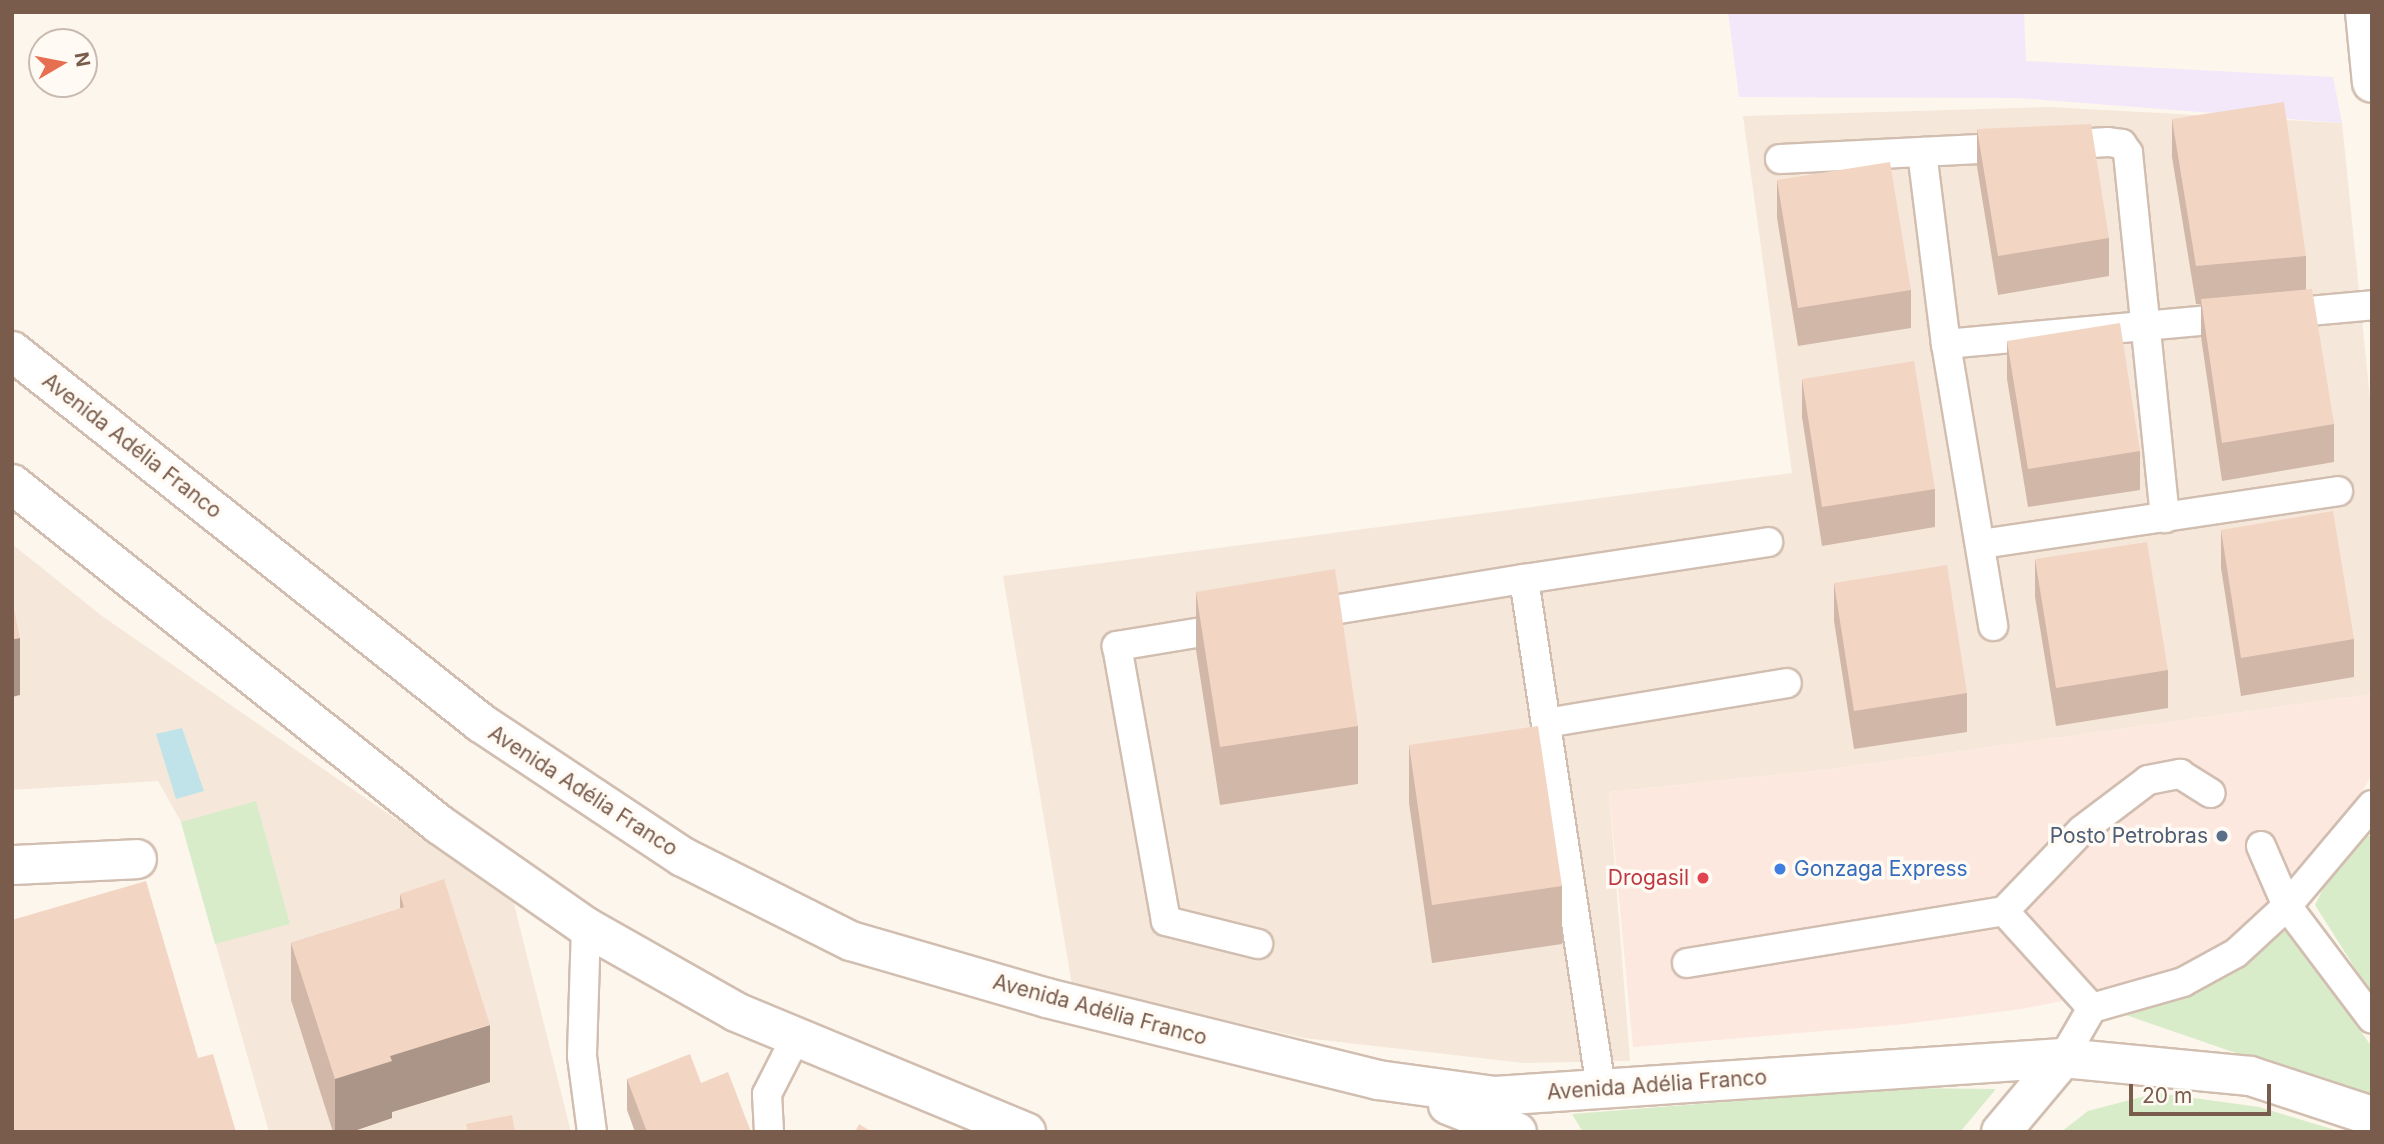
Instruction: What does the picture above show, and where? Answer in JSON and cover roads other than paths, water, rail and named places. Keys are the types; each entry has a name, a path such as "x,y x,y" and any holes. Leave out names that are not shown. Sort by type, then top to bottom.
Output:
{"main road":[{"path":"2365,12 2372,83"},
{"name":"Avenida Adélia Franco","path":"12,351 481,723 683,857 851,941 1045,986 1378,1080 1495,1096 2063,1058 2250,1076 2371,1115"},
{"path":"12,484 440,825 586,927 736,1012 1026,1132"},
{"path":"12,865 137,859"},
{"path":"2001,1132 2063,1058"},
{"path":"1378,1080 1517,1132"}],"lane":[{"path":"1780,159 2122,144 2128,153 2165,518"},
{"path":"1922,152 1946,344 1993,626"},
{"path":"1946,344 2372,305"},
{"path":"1981,544 2338,491"},
{"path":"1258,944 1166,921 1117,646 1768,542"},
{"path":"1524,579 1601,1088"},
{"path":"1546,723 1787,683"},
{"path":"1687,963 2004,911 2082,830 2148,780 2180,774 2211,793"},
{"path":"2063,1058 2092,1008 2183,982 2236,953 2287,906 2372,805"},
{"path":"2262,846 2287,906 2372,1019"},
{"path":"2004,911 2092,1008"},
{"path":"586,927 582,1056 592,1132"},
{"path":"769,1132 765,1117 770,1087 796,1037"}],"water":[{"path":"182,728 204,791 176,799 156,734"}],"place":[{"name":"Posto Petrobras","path":"2222,836"},
{"name":"Gonzaga Express","path":"1780,869"},
{"name":"Drogasil","path":"1703,878"}]}
